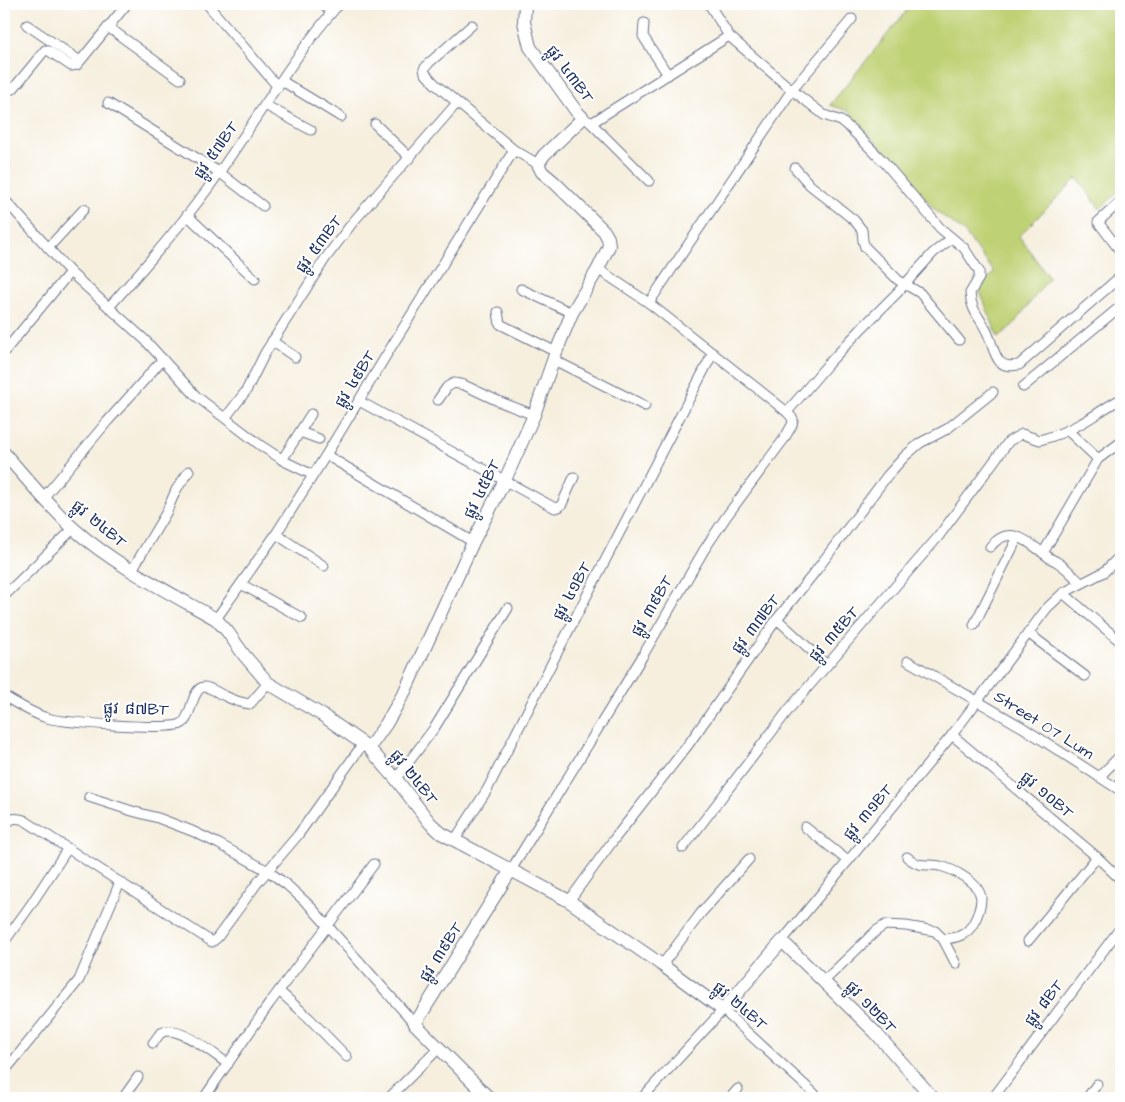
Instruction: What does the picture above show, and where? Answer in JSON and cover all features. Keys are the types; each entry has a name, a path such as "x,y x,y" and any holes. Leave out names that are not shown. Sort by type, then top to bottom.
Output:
{"street":[{"path":"13,89 45,50 71,66 77,65 127,4"},
{"path":"207,4 280,84 341,117"},
{"path":"323,4 331,13"},
{"name":"ផ្លូវ ៥៧BT","path":"109,307 163,246 187,215 339,4"},
{"name":"ផ្លូវ ៤៣BT","path":"525,4 524,22 530,47 576,111 588,120 544,155 538,164"},
{"path":"709,4 729,36 824,115 841,121 858,135 884,162 940,228 964,248 979,271 979,278 970,293 973,310 987,332 1001,362 1009,367 1019,365 1121,276"},
{"path":"648,303 792,90 852,18"},
{"path":"644,23 643,36 668,75"},
{"path":"27,25 80,61"},
{"path":"472,25 428,63 424,69 425,73 435,84 514,150 538,164"},
{"path":"108,27 180,80"},
{"path":"649,181 588,120 668,75 729,36"},
{"name":"ផ្លូវ ៥៣BT","path":"226,417 246,391 272,341 325,259 457,102"},
{"path":"108,103 219,172 263,206"},
{"path":"265,105 311,130"},
{"path":"375,124 410,158"},
{"name":"ផ្លូវ ៤៩BT","path":"216,619 276,534 514,150"},
{"name":"ផ្លូវ ៤៥BT","path":"366,746 386,724 405,691 534,415 572,314 609,246 608,238 604,231 542,172 538,164"},
{"path":"795,168 810,185 854,220 862,230 865,247 905,285 920,293 960,340"},
{"path":"4,199 70,272 163,359 196,396 282,460 313,475"},
{"path":"1121,200 1098,222 1121,252"},
{"path":"48,248 84,210"},
{"path":"187,215 255,279"},
{"path":"598,269 648,303 787,412 828,364 905,285 933,253 952,238"},
{"path":"4,352 70,272"},
{"path":"521,289 572,314"},
{"path":"1023,387 1121,306"},
{"path":"498,312 500,324 645,406"},
{"path":"272,341 295,357"},
{"name":"ផ្លូវ ៤១BT","path":"454,841 487,790 713,354"},
{"path":"44,497 163,359"},
{"path":"438,400 447,387 454,383 464,385 534,415"},
{"name":"ផ្លូវ ៣៧BT","path":"569,902 612,842 688,745 777,620 870,498 905,456 920,443 947,429 993,392"},
{"path":"359,401 558,508 562,504 574,477"},
{"path":"1098,459 1067,430 1081,424 1118,401 1121,411"},
{"name":"ផ្លូវ ៣៩BT","path":"415,1024 642,657 704,550 726,516 784,440 792,426 792,419 787,412"},
{"path":"282,460 311,414"},
{"name":"ផ្លូវ ៣៥BT","path":"684,848 790,708 938,537 1009,441 1022,434 1040,440 1067,430"},
{"path":"300,432 319,439"},
{"path":"1043,553 1098,459 1121,442"},
{"name":"ផ្លូវ ២៤BT","path":"4,453 74,528 92,543 132,570 216,619 268,682 322,715 366,746 396,779 430,824 454,841 569,902 662,965 722,1010 819,1098"},
{"path":"326,455 473,542"},
{"path":"132,570 166,513 176,490 189,471"},
{"path":"4,596 74,528"},
{"path":"276,534 324,566"},
{"path":"990,547 995,541 1006,536 1018,537 1029,542 1062,566 1081,583"},
{"path":"974,624 1018,537"},
{"name":"ផ្លូវ ៣១BT","path":"642,1098 782,941 952,735 1047,608 1064,593 1104,572 1121,555"},
{"path":"241,584 302,618"},
{"path":"1064,593 1121,642"},
{"path":"396,779 435,727 508,608"},
{"path":"777,620 827,665"},
{"path":"1028,633 1085,676"},
{"name":"Street 07 Lum","path":"908,661 1022,727 1121,791"},
{"name":"ផ្លូវ ៨៧BT","path":"4,696 46,718 157,727 173,726 185,721 194,699 202,687 250,704 268,682"},
{"name":"ផ្លូវ ១០BT","path":"952,735 1097,857 1121,880"},
{"path":"6,823 16,817 24,820 212,942 298,835 366,746"},
{"path":"1099,777 1121,755"},
{"path":"89,797 158,818 192,831 268,872 309,905 415,1024 488,1098"},
{"path":"805,827 848,861"},
{"path":"4,942 68,848"},
{"path":"907,857 922,866 938,866 958,873 978,890 981,899 977,916 971,927 963,935 943,939"},
{"path":"1028,941 1097,857"},
{"path":"662,965 701,913 749,859"},
{"path":"204,1098 326,926 353,894 374,864"},
{"path":"4,1072 79,980 120,882"},
{"path":"823,982 876,931 885,926 906,926 935,931 943,939 956,964"},
{"name":"ផ្លូវ ៨BT","path":"993,1098 1121,927"},
{"name":"ផ្លូវ ១២BT","path":"782,941 874,1032 933,1098"},
{"path":"279,991 309,1018 347,1057"},
{"path":"153,1043 163,1032 184,1034 228,1064"},
{"path":"389,1098 439,1048"},
{"path":"123,1098 138,1077"},
{"path":"1087,1098 1097,1084"},
{"path":"730,1098 738,1089"}],"green space":[{"path":"904,4 1121,4 1121,189 1100,209 1077,178 1019,236 1049,278 1013,325 998,337 979,289 994,272 964,232 936,211 848,111 830,105 908,9"}]}
